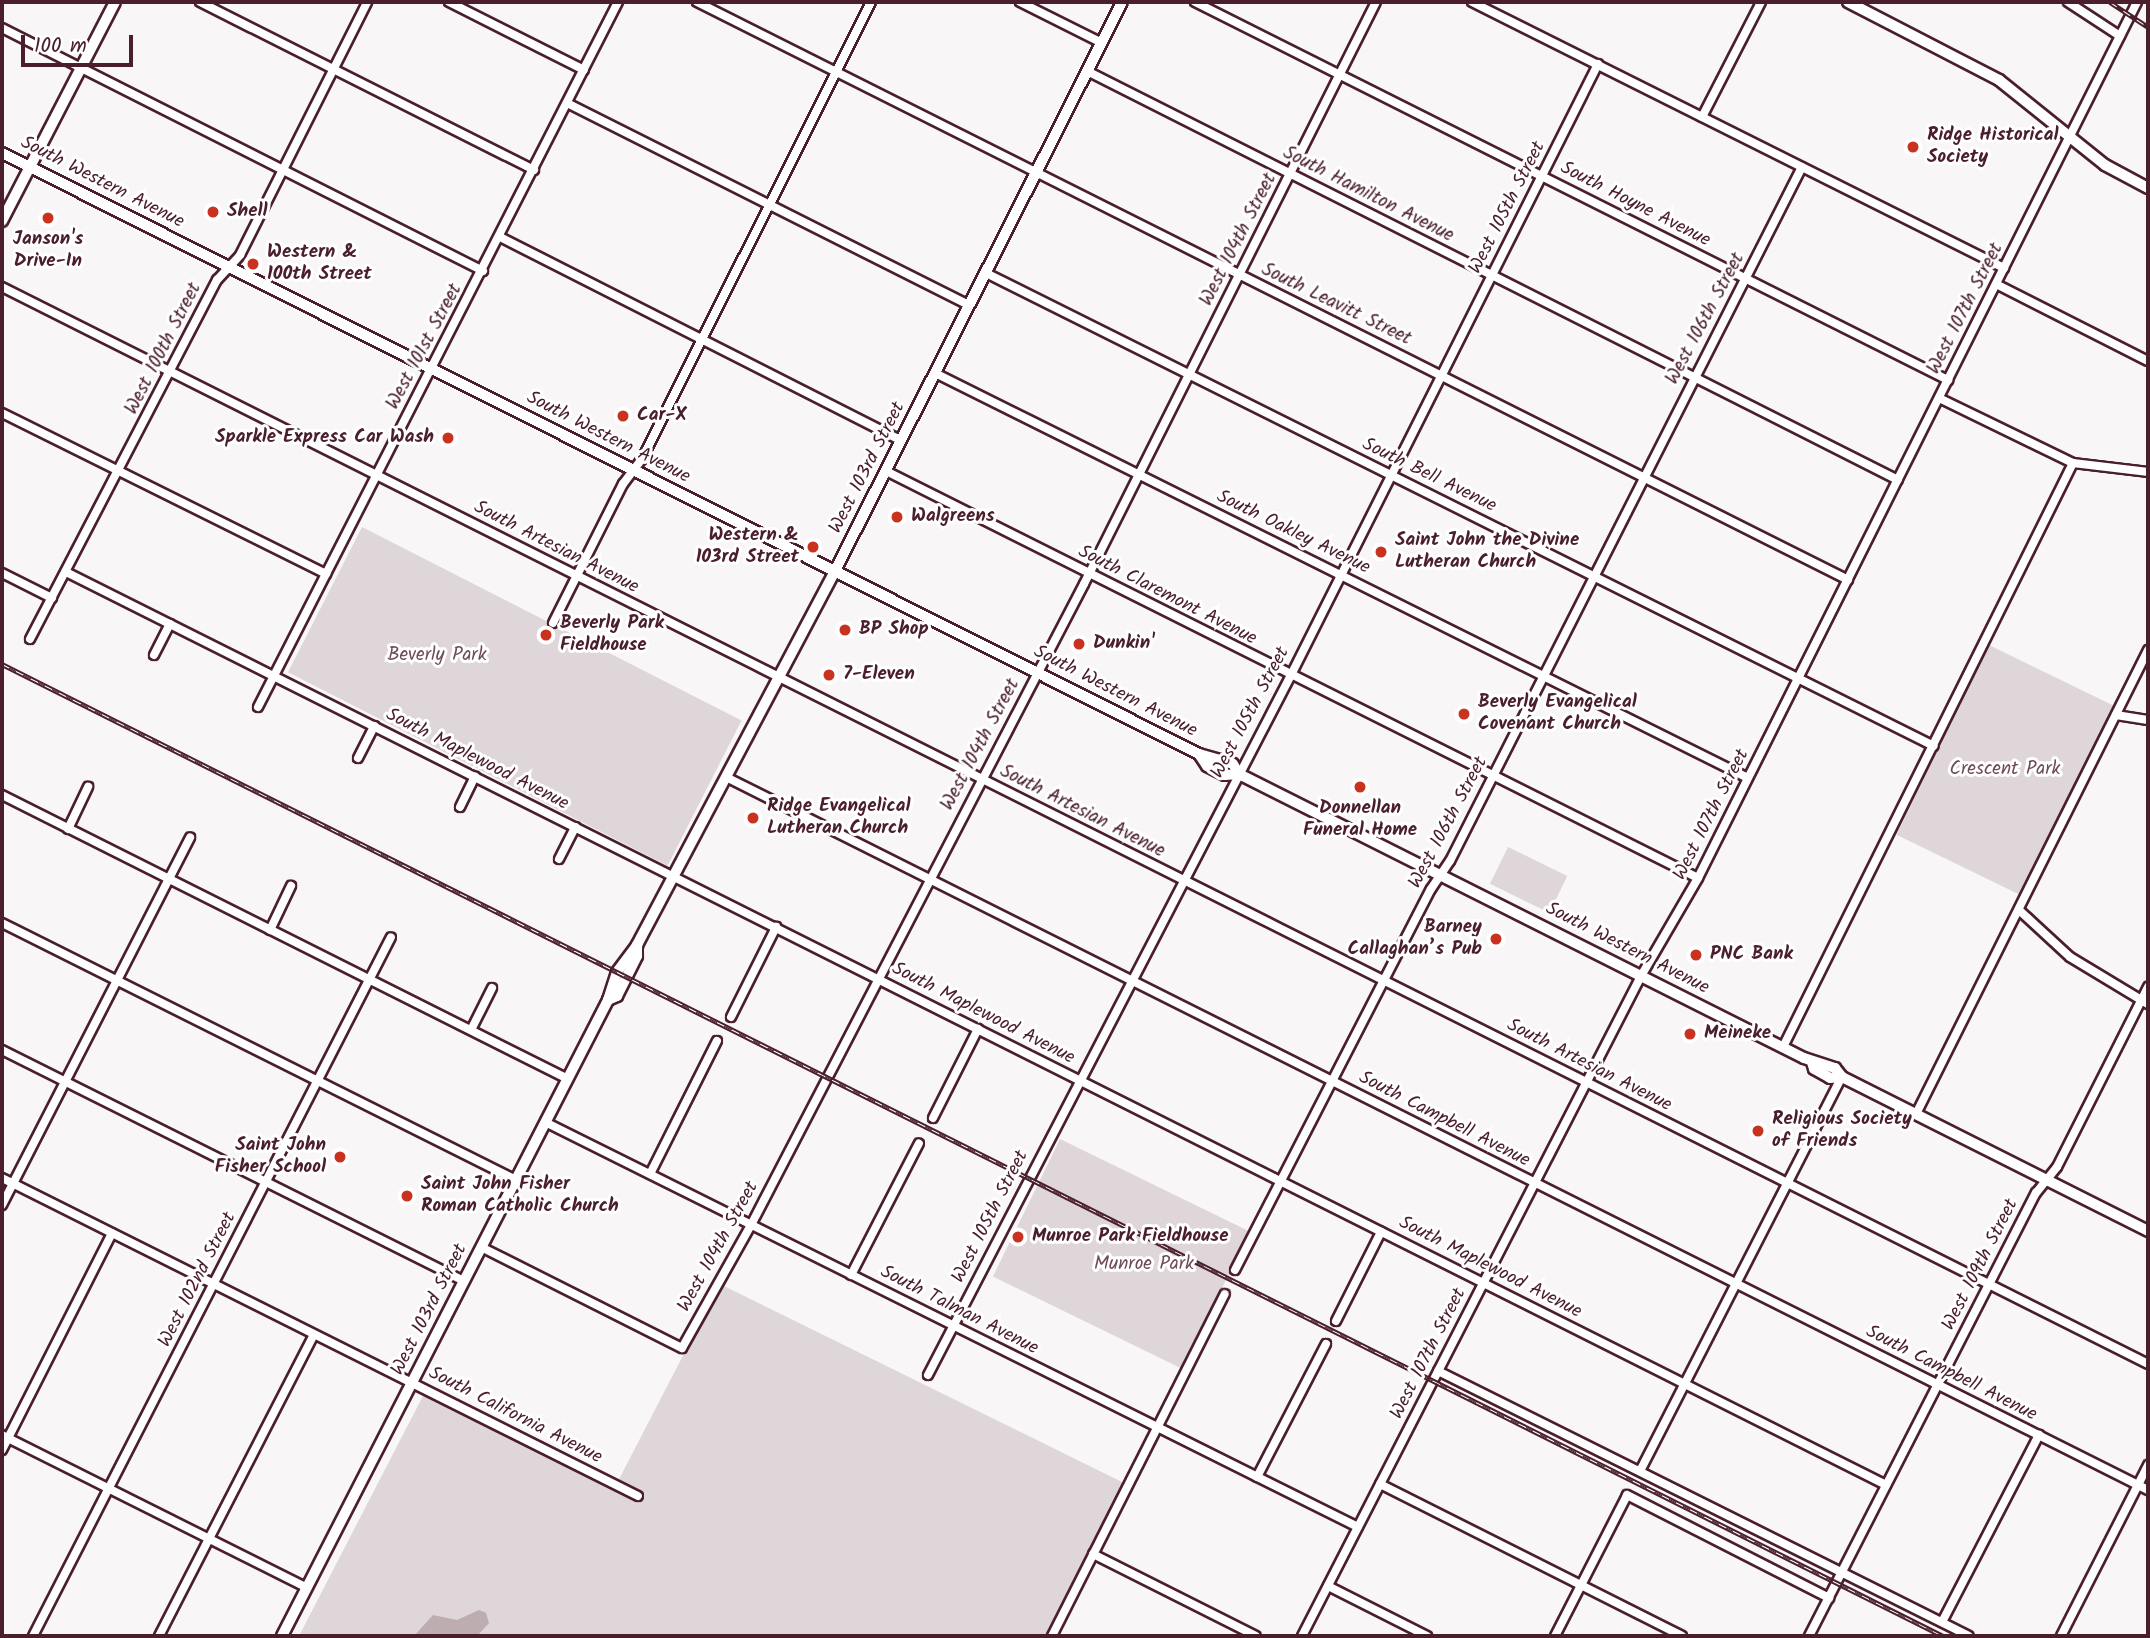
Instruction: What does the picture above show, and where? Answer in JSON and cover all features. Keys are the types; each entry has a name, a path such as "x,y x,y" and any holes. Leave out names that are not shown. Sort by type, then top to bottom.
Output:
{"main road":[{"path":"2,221 115,2"},
{"name":"West 103rd Street","path":"282,1636 608,1000 607,991 622,963 637,945 835,571 1122,2"},
{"path":"1848,2 1999,80 2071,135 2105,165 2148,188"},
{"name":"South Western Avenue","path":"2,153 1199,754 1233,764 1238,774 1783,1048 1812,1062 1835,1068 1842,1077 2148,1231"}],"street":[{"path":"201,2 534,170"},
{"name":"West 100th Street","path":"30,639 217,280 229,267 283,170 368,2"},
{"path":"449,2 584,70"},
{"name":"West 101st Street","path":"258,707 433,369 618,2"},
{"name":"South Leavitt Street","path":"697,2 1848,580"},
{"path":"553,623 701,339 871,2"},
{"path":"1020,2 1101,43"},
{"name":"South Hoyne Avenue","path":"1195,2 1948,380"},
{"name":"West 104th Street","path":"481,1247 682,1348 751,1225 1089,574 1376,2"},
{"path":"1472,2 2004,268"},
{"path":"1702,117 1761,2"},
{"path":"2068,2 2120,36"},
{"name":"West 107th Street","path":"1302,1636 1641,976 1698,878 2137,2"},
{"path":"2,28 483,271"},
{"name":"West 105th Street","path":"928,1375 1182,880 1291,675 1598,64"},
{"name":"South Hamilton Avenue","path":"1087,71 1898,480"},
{"path":"567,103 970,305"},
{"name":"West 106th Street","path":"1235,1270 1493,775 1802,167"},
{"path":"500,237 901,440"},
{"name":"South Bell Avenue","path":"986,273 1934,746"},
{"path":"1996,285 2148,361"},
{"name":"South Artesian Avenue","path":"2,287 2148,1364"},
{"name":"South Oakley Avenue","path":"935,373 1748,778"},
{"path":"1939,398 2073,463 2148,472"},
{"path":"2,413 326,574"},
{"path":"1783,1048 2073,463"},
{"name":"South Claremont Avenue","path":"886,471 1698,878"},
{"name":"South Maplewood Avenue","path":"66,572 1886,1485"},
{"path":"2,573 52,598"},
{"path":"154,655 170,624"},
{"path":"1916,1114 2148,650"},
{"path":"2116,715 2148,720"},
{"path":"358,758 374,726"},
{"path":"460,807 475,776"},
{"name":"South Campbell Avenue","path":"726,777 2148,1490"},
{"path":"68,829 88,787"},
{"path":"2,795 568,1079"},
{"path":"559,859 575,827"},
{"path":"2,1205 190,837"},
{"path":"270,930 291,886"},
{"path":"2019,910 2070,957 2145,1002"},
{"path":"2,923 516,1180"},
{"path":"731,1017 776,927"},
{"name":"West 102nd Street","path":"33,1636 391,937"},
{"name":"West 109th Street","path":"1809,1636 1989,1284 2145,1002 2148,987"},
{"path":"471,1031 492,988"},
{"path":"933,1118 978,1029"},
{"path":"650,1174 717,1041"},
{"path":"2,1050 464,1281"},
{"path":"1640,1471 1842,1077"},
{"name":"South Talman Avenue","path":"545,1122 1358,1527"},
{"path":"851,1275 919,1143"},
{"name":"South California Avenue","path":"2,1178 638,1496"},
{"path":"1336,1321 1381,1231"},
{"path":"2,1450 5,1437 112,1233"},
{"path":"1052,1636 1225,1294"},
{"path":"159,1636 314,1335"},
{"path":"1258,1477 1326,1344"},
{"path":"1438,1371 1969,1636"},
{"path":"1942,1622 2039,1435"},
{"path":"5,1437 307,1588"},
{"path":"2061,1636 2148,1465"},
{"path":"1380,1484 1682,1636"},
{"path":"1555,1636 1627,1495 1829,1598"},
{"path":"1093,1554 1256,1636"},
{"path":"1328,1586 1427,1636"}],"green space":[{"name":"Beverly Park","path":"362,527 742,720 668,866 288,672"},
{"name":"Crescent Park","path":"1989,645 2115,706 2022,896 1897,835"},
{"path":"1508,847 1567,876 1549,913 1490,884"},
{"name":"Munroe Park","path":"1060,1139 1250,1231 1183,1369 993,1277"},
{"path":"720,1284 1126,1484 1049,1636 299,1636 425,1392 615,1487"}],"shaded area":[{"path":"479,1610 486,1613 489,1623 478,1635 414,1636 433,1615 457,1620"}],"railway":[{"path":"2110,2 2148,27"},
{"path":"2,664 1943,1636"}],"place":[{"name":"Ridge Historical Society","path":"1913,147"},
{"name":"Shell","path":"213,212"},
{"name":"Janson's Drive-In","path":"48,218"},
{"name":"Western & 100th Street","path":"253,264"},
{"name":"Car-X","path":"623,416"},
{"name":"Sparkle Express Car Wash","path":"448,438"},
{"name":"Walgreens","path":"897,517"},
{"name":"Western & 103rd Street","path":"813,547"},
{"name":"Saint John the Divine Lutheran Church","path":"1381,552"},
{"name":"BP Shop","path":"845,630"},
{"name":"Beverly Park Fieldhouse","path":"546,635"},
{"name":"Dunkin'","path":"1079,644"},
{"name":"7-Eleven","path":"829,675"},
{"name":"Beverly Evangelical Covenant Church","path":"1464,714"},
{"name":"Donnellan Funeral Home","path":"1360,787"},
{"name":"Ridge Evangelical Lutheran Church","path":"753,818"},
{"name":"Barney Callaghan’s Pub","path":"1496,939"},
{"name":"PNC Bank","path":"1696,955"},
{"name":"Meineke","path":"1690,1034"},
{"name":"Religious Society of Friends","path":"1758,1131"},
{"name":"Saint John Fisher School","path":"340,1157"},
{"name":"Saint John Fisher Roman Catholic Church","path":"407,1196"},
{"name":"Munroe Park Fieldhouse","path":"1018,1237"}]}
